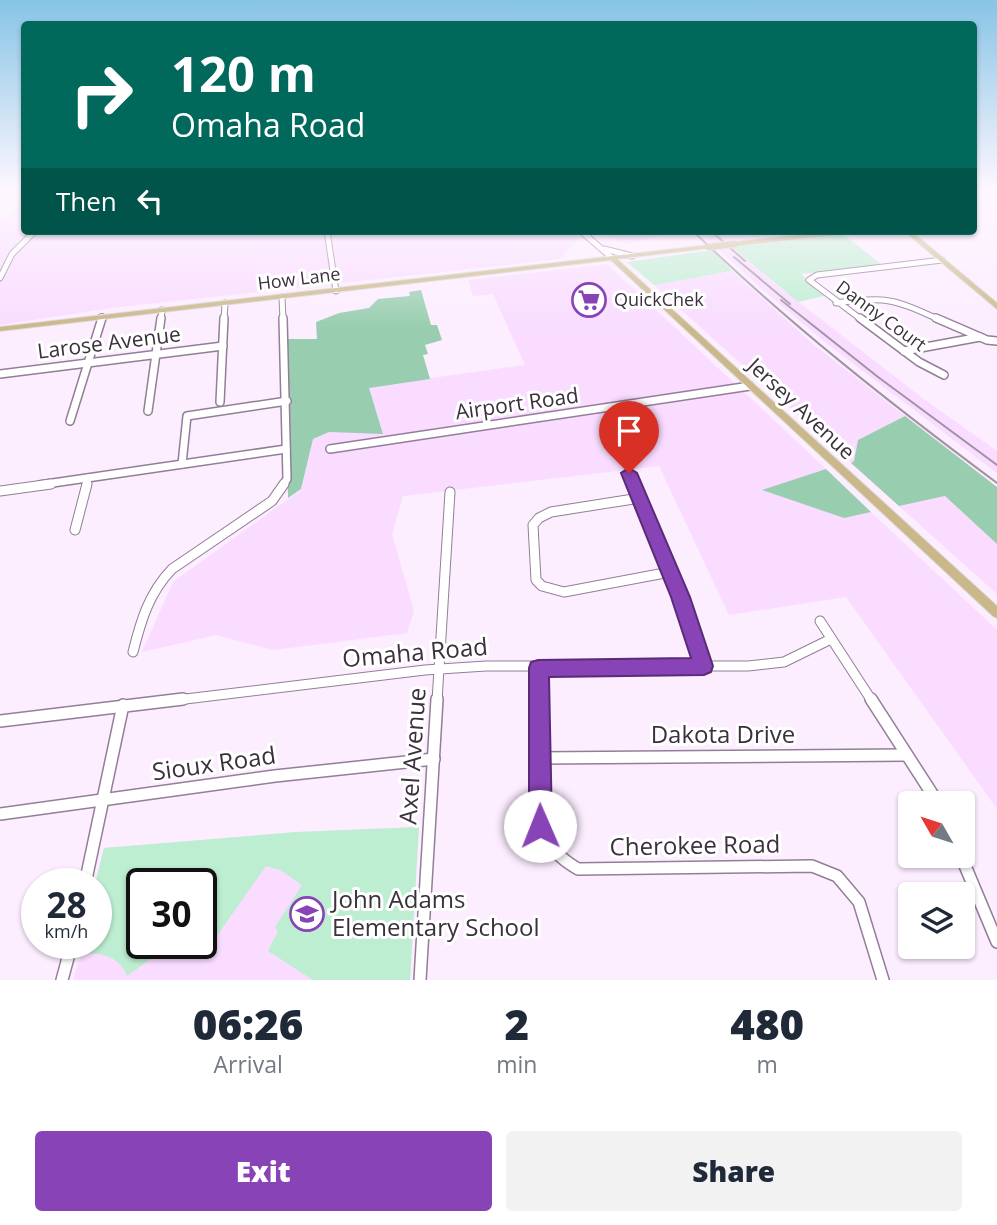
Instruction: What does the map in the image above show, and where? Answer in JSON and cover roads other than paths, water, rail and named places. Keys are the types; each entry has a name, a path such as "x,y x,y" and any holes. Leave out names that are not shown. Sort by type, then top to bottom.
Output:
{"main road":[{"name":"How Lane","path":"0,329 801,237"},
{"path":"914,237 997,307"},
{"path":"626,271 624,262 632,256"},
{"name":"Jersey Avenue","path":"611,258 997,613"},
{"path":"590,261 609,264 626,271"}],"street":[{"path":"0,278 12,254 29,237"},
{"path":"328,237 336,290"},
{"name":"Jersey Avenue","path":"588,237 611,258"},
{"path":"590,261 599,255 599,247 632,256"},
{"name":"Danny Court","path":"942,260 813,276 809,281 904,351 944,375"},
{"path":"134,652 144,609 159,581 172,569 272,501 287,479 287,401 282,297"},
{"path":"836,303 886,298 980,337 997,341"},
{"path":"220,402 225,303"},
{"path":"148,411 162,310"},
{"path":"70,421 102,317"},
{"path":"904,351 980,337"},
{"name":"Larose Avenue","path":"0,374 223,346"},
{"name":"Airport Road","path":"330,449 750,386"},
{"path":"181,464 187,416 287,401"},
{"path":"0,491 286,449"},
{"path":"629,473 670,572 704,666"},
{"path":"75,530 88,478"},
{"name":"Axel Avenue","path":"420,980 450,492"},
{"path":"639,498 551,512 534,522 536,580 542,586 564,593 670,572"},
{"path":"820,621 930,791"},
{"name":"Omaha Road","path":"0,722 122,705 439,669 486,666 748,666 784,662 831,639"},
{"path":"538,668 540,758"},
{"path":"88,868 122,705"},
{"name":"Dakota Drive","path":"540,758 906,755"},
{"name":"Cherokee Road","path":"540,758 540,826 546,843 555,856 578,869 812,866 837,876 859,902 883,980"},
{"name":"Sioux Road","path":"0,814 275,776 434,760"},
{"path":"966,868 997,942"},
{"path":"62,980 68,959"}],"railway":[{"path":"699,237 841,362 997,483"},
{"path":"717,237 745,261"},
{"path":"734,257 790,304"},
{"path":"781,300 878,377 997,465"}],"place":[{"name":"QuickChek","path":"589,300"},
{"name":"John Adams Elementary School","path":"307,914"}]}
